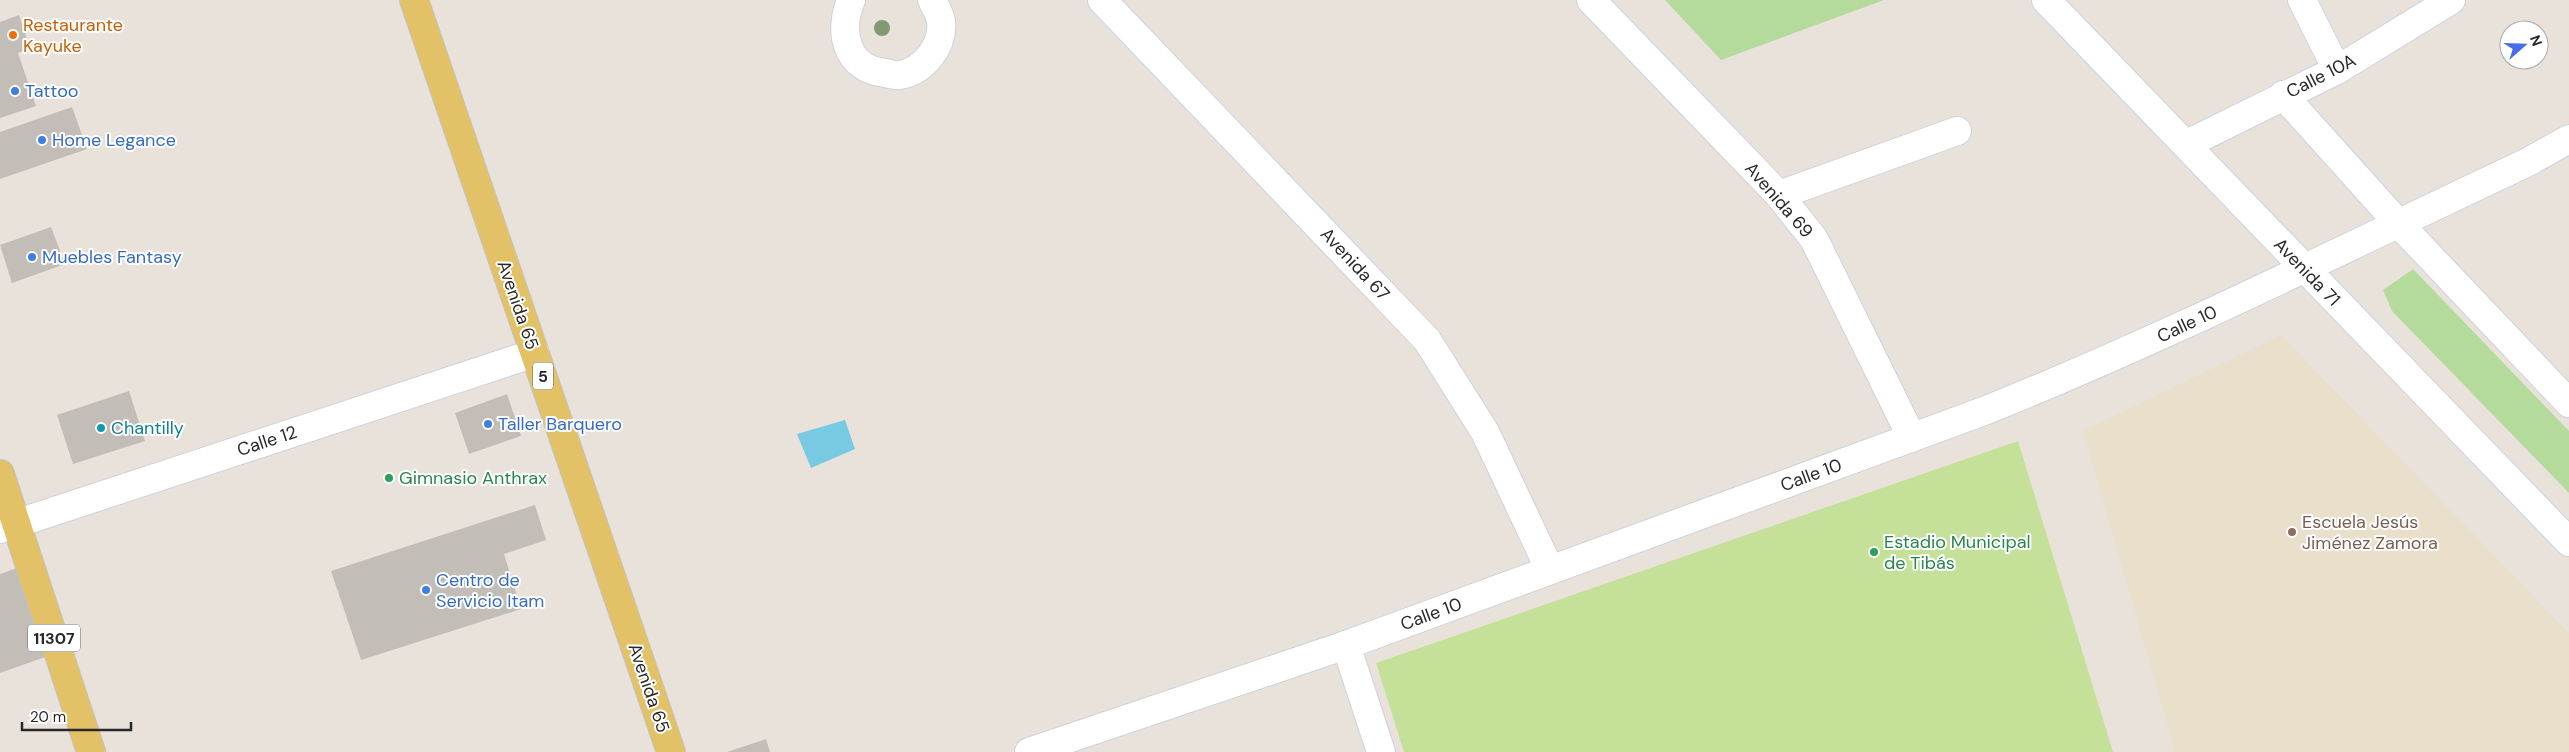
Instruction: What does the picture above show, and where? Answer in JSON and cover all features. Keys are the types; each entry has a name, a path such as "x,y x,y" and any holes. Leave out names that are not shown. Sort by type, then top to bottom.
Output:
{"main road":[{"name":"Avenida 65","path":"414,0 671,752"},
{"name":"11307","path":"0,474 8,527 91,752"}],"street":[{"path":"851,0 844,16 844,34 848,48 859,62 875,72 900,75 924,64 938,44 941,21 932,0"},
{"name":"Avenida 67","path":"1102,0 1427,340 1485,432 1550,570"},
{"name":"Avenida 69","path":"1591,0 1779,195 1814,239 1912,438"},
{"name":"Avenida 71","path":"2046,0 2187,144 2302,268 2569,542"},
{"path":"2302,0 2337,70"},
{"name":"Calle 10A","path":"2187,144 2337,70 2451,0"},
{"path":"2283,95 2398,223 2569,403"},
{"path":"1779,195 1957,131"},
{"name":"Calle 10","path":"1029,752 1346,645 1912,438 2070,377 2200,319 2302,268 2528,162 2569,139"},
{"name":"Calle 12","path":"8,527 535,353"},
{"path":"1346,645 1382,752"}],"shaded area":[{"name":"Escuela Jesús Jiménez Zamora","path":"2281,335 2569,633 2569,752 2175,752 2083,431"}],"green space":[{"path":"1665,0 1884,0 1721,60"},
{"path":"2413,269 2569,431 2569,493 2392,311 2383,290"},
{"name":"Estadio Municipal de Tibás","path":"2018,441 2113,752 1404,752 1376,663"}],"water":[{"path":"845,420 855,449 811,468 797,434"}],"building":[{"path":"19,15 30,48 18,53 36,106 0,118 0,22"},
{"name":"Home Legance","path":"72,107 87,149 0,179 0,132"},
{"name":"Muebles Fantasy","path":"51,227 65,264 12,283 0,245"},
{"name":"Chantilly","path":"129,391 145,441 73,464 57,415"},
{"name":"Taller Barquero","path":"507,394 521,436 469,454 455,413"},
{"name":"Centro de Servicio Itam","path":"535,505 546,540 504,554 521,609 361,660 331,571"},
{"path":"17,568 48,656 0,673 0,574"},
{"path":"766,739 770,752 727,752"}],"place":[{"name":"Restaurante Kayuke","path":"13,35"},
{"name":"Tattoo","path":"15,91"},
{"name":"Home Legance","path":"42,140"},
{"name":"Muebles Fantasy","path":"32,257"},
{"name":"Taller Barquero","path":"488,424"},
{"name":"Chantilly","path":"101,428"},
{"name":"Gimnasio Anthrax","path":"389,478"},
{"name":"Escuela Jesús Jiménez Zamora","path":"2292,532"},
{"name":"Estadio Municipal de Tibás","path":"1874,552"},
{"name":"Centro de Servicio Itam","path":"426,590"}]}
